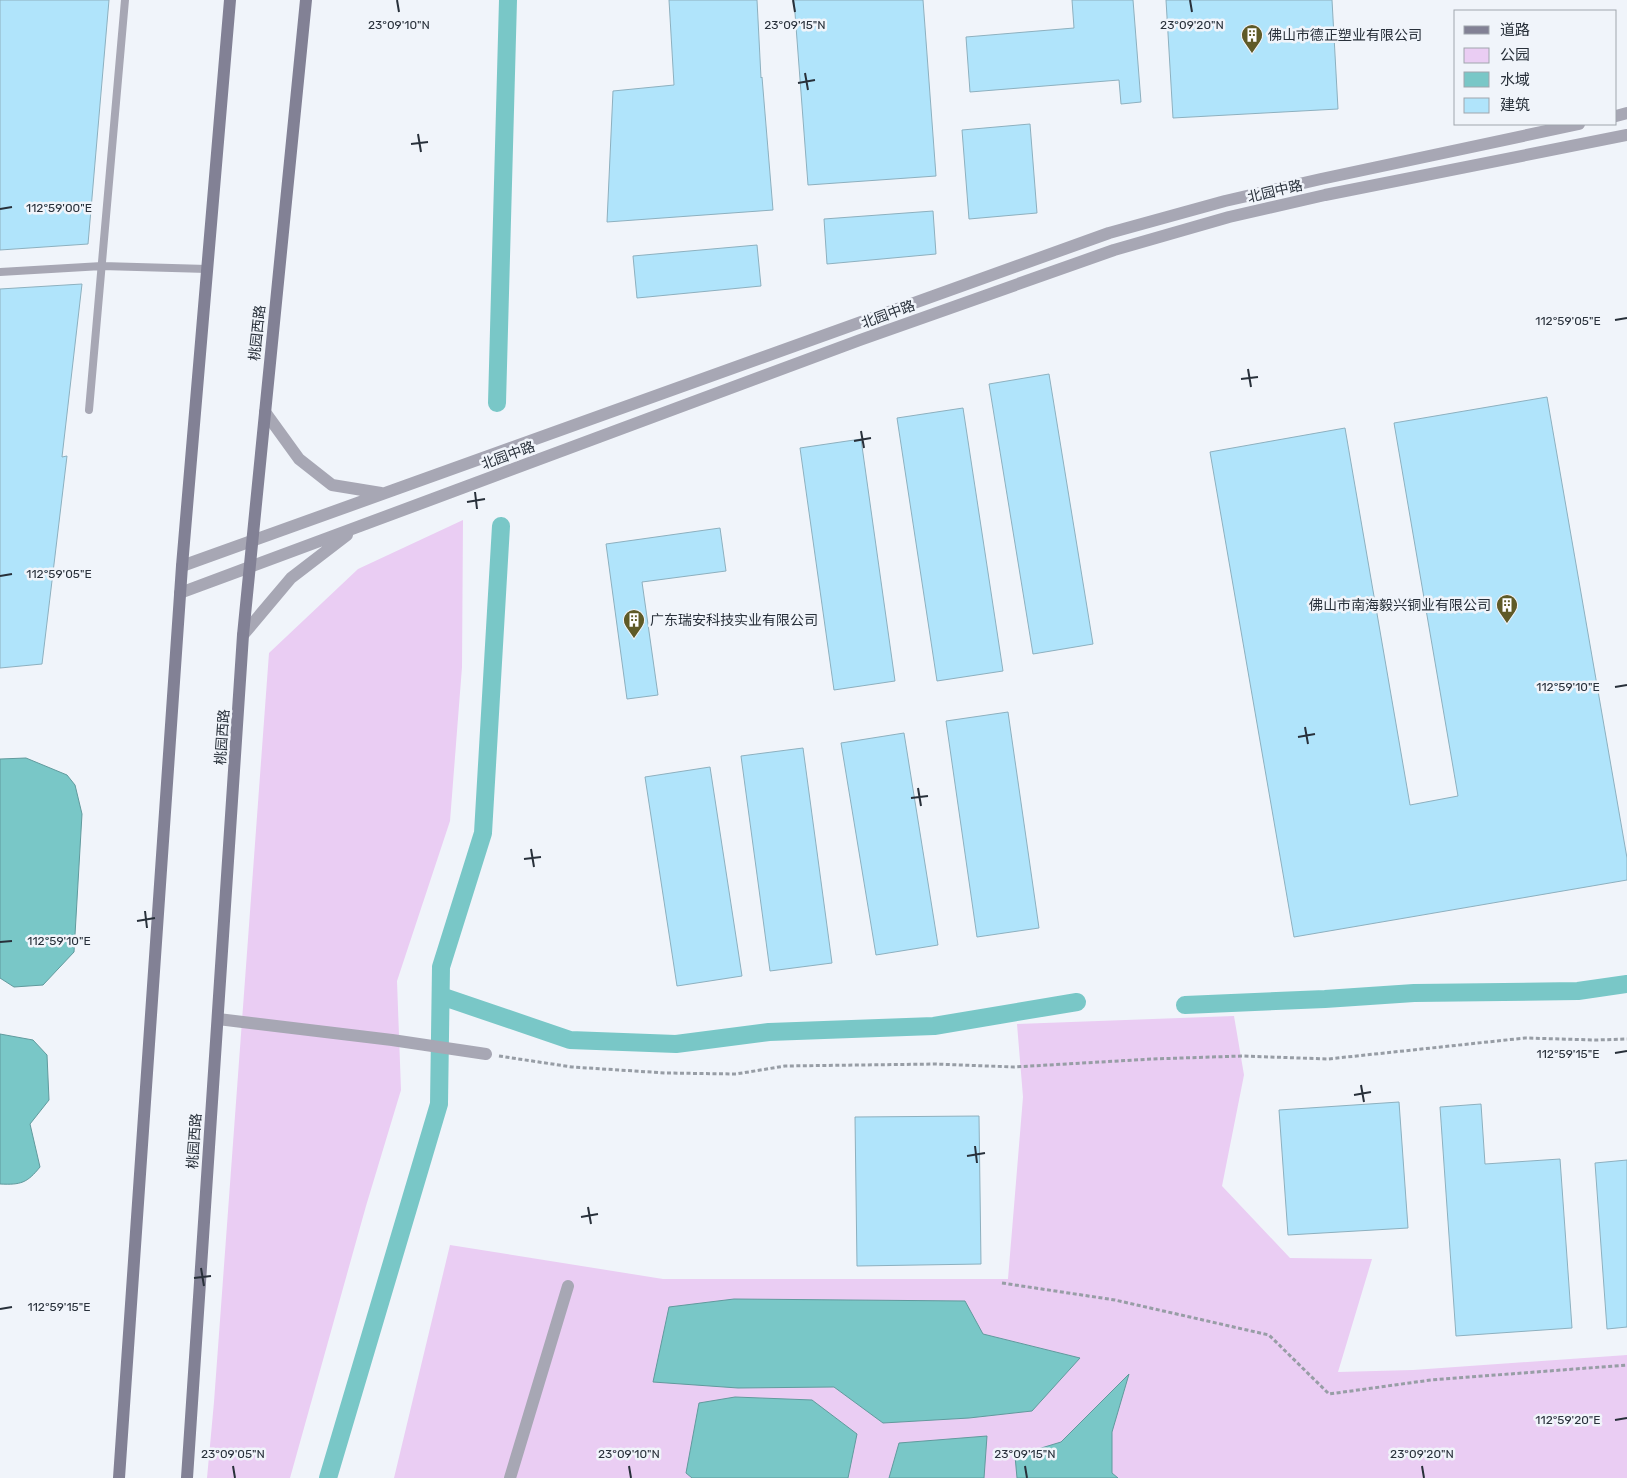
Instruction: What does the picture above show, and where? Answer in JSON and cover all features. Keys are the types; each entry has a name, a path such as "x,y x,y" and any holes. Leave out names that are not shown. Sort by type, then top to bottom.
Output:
{"main road":[{"path":"119,1478 182,566 230,0"},
{"name":"桃园西路","path":"187,1478 244,635 306,0"}],"street":[{"name":"北园中路","path":"182,566 1109,234 1225,201 1574,125"},
{"name":"北园中路","path":"180,593 860,340 1114,250 1229,217 1324,195 1627,135"},
{"path":"265,412 300,459 332,485 383,494"},
{"path":"244,635 291,578 357,527"},
{"path":"218,1019 392,1040 486,1054"},
{"path":"510,1478 568,1286"}],"lane":[{"path":"89,410 125,0"},
{"path":"0,272 102,266 207,269"}],"path":[{"path":"486,1054 572,1067 666,1073 736,1074 785,1066 936,1064 1014,1067 1152,1058 1242,1056 1328,1059 1525,1038 1627,1039"},
{"path":"1002,1283 1114,1300 1269,1335 1329,1394 1431,1380 1627,1365"}],"green space":[{"path":"463,520 462,667 450,821 397,981 401,1090 366,1206 290,1478 207,1478 269,653 358,569"},
{"path":"1234,1016 1244,1075 1222,1186 1290,1258 1372,1259 1338,1372 1413,1370 1627,1355 1627,1478 394,1478 450,1245 663,1279 1008,1279 1023,1097 1017,1024"}],"water":[{"path":"26,758 67,775 75,785 82,814 74,952 43,985 14,987 0,978 0,759"},
{"path":"0,1034 33,1040 47,1055 49,1100 30,1124 40,1167 27,1180 13,1184 0,1184"},
{"path":"734,1299 965,1301 983,1334 1080,1358 1032,1411 969,1418 883,1423 834,1387 738,1388 653,1382 669,1307"},
{"path":"1129,1374 1112,1432 1112,1473 1118,1478 1017,1478 1015,1456 1061,1442"},
{"path":"735,1397 812,1400 857,1434 848,1478 692,1478 686,1473 699,1403"},
{"path":"987,1436 984,1478 889,1478 899,1443"}],"building":[{"path":"0,0 109,0 88,244 0,250"},
{"path":"669,0 757,0 761,78 773,210 607,222 613,91 674,85"},
{"path":"794,0 923,0 936,176 808,185"},
{"path":"1072,0 1133,0 1141,102 1121,104 1119,80 970,92 966,37 1074,28"},
{"name":"佛山市德正塑业有限公司","path":"1166,0 1332,0 1338,109 1173,118"},
{"path":"1030,124 1037,213 969,219 962,130"},
{"path":"933,211 936,254 827,264 824,219"},
{"path":"757,245 761,286 637,298 633,256"},
{"path":"82,284 62,457 67,456 42,664 0,668 0,289"},
{"path":"1049,374 1093,644 1033,654 989,384"},
{"name":"佛山市南海毅兴铜业有限公司","path":"1547,397 1627,858 1627,880 1294,937 1210,452 1345,428 1410,805 1458,796 1394,423"},
{"path":"963,408 1003,671 937,681 897,418"},
{"path":"861,439 895,681 834,690 800,448"},
{"name":"广东瑞安科技实业有限公司","path":"720,528 726,571 642,582 658,695 627,699 606,544"},
{"path":"1008,712 1039,928 977,937 946,721"},
{"path":"904,733 938,945 876,955 841,743"},
{"path":"803,748 832,963 770,971 741,756"},
{"path":"710,767 742,976 677,986 645,777"},
{"path":"1399,1102 1408,1228 1288,1235 1279,1110"},
{"path":"1481,1104 1485,1164 1560,1159 1572,1328 1456,1336 1440,1107"},
{"path":"979,1116 981,1264 857,1266 855,1117"},
{"path":"1627,1160 1627,1327 1607,1329 1595,1163"}],"waterway":[{"path":"497,403 508,0"},
{"path":"328,1478 439,1104 441,967 483,833 501,526"},
{"path":"1185,1005 1414,993 1578,991 1627,984"},
{"path":"441,996 570,1040 676,1044 769,1032 934,1026 1077,1002"}],"place":[{"name":"佛山市德正塑业有限公司","path":"1252,54"},
{"name":"佛山市南海毅兴铜业有限公司","path":"1507,624"},
{"name":"广东瑞安科技实业有限公司","path":"634,639"}]}
